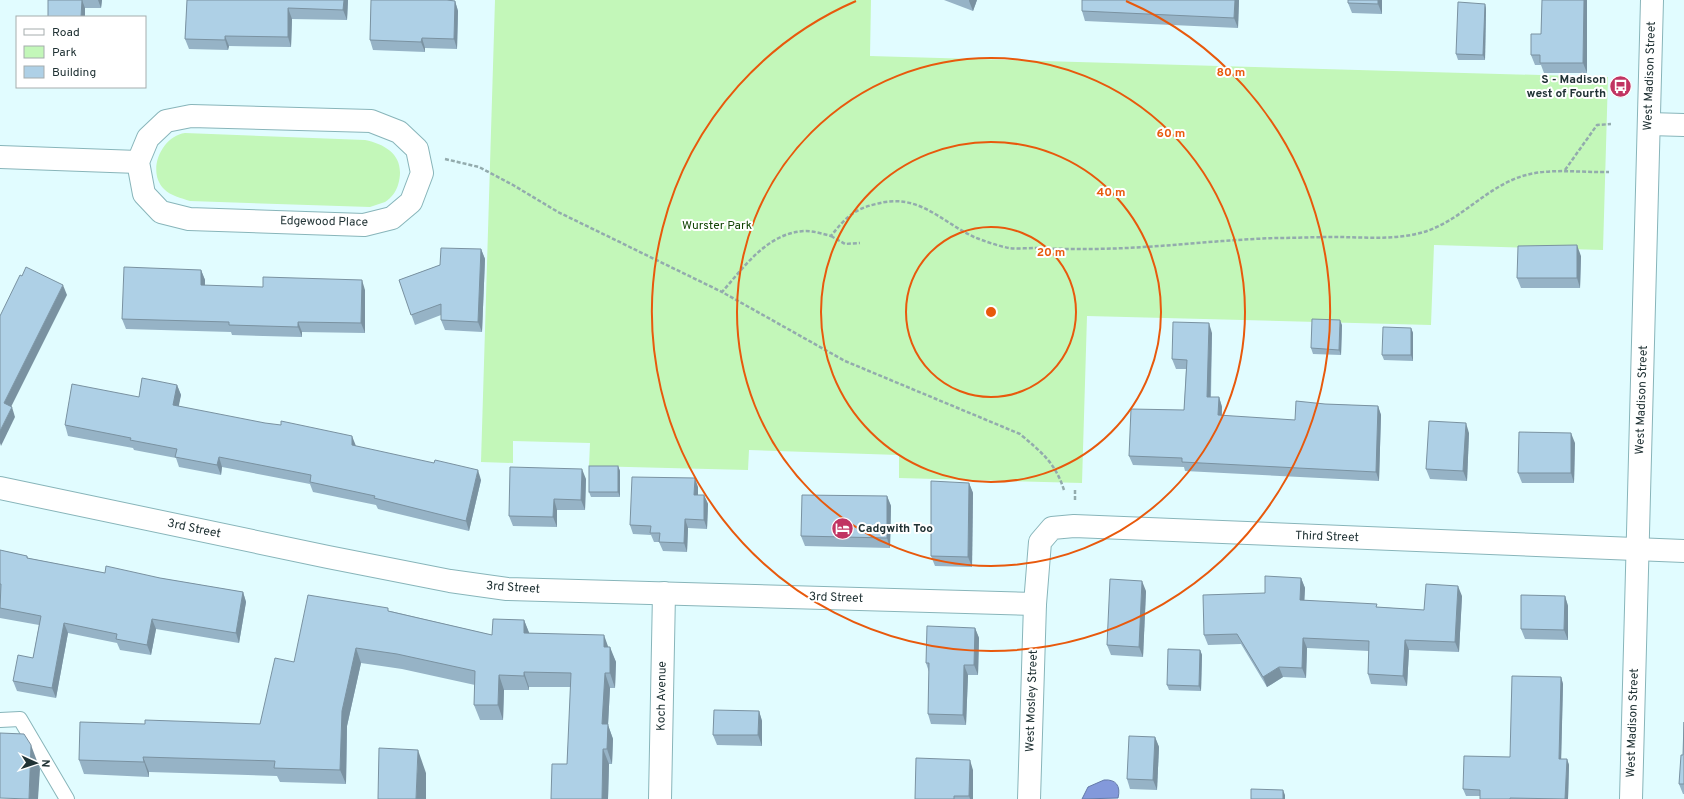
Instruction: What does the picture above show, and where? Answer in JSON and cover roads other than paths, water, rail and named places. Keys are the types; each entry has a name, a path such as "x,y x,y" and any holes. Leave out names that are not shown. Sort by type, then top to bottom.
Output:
{"street":[{"name":"West Madison Street","path":"1631,799 1652,0"},
{"name":"Edgewood Place","path":"191,116 371,121 399,132 417,149 422,173 411,202 392,218 364,225 189,219 162,212 144,194 138,162 148,138 166,121 191,116"},
{"path":"1649,124 1684,125"},
{"path":"0,157 138,162"},
{"name":"3rd Street","path":"0,488 450,581 507,589 1035,604"},
{"name":"Third Street","path":"1035,604 1040,542 1052,528 1074,526 1684,551"},
{"name":"Koch Avenue","path":"660,799 664,593"},
{"name":"West Mosley Street","path":"1029,799 1035,604"}],"lane":[{"path":"0,720 20,719 66,799"}],"water":[{"path":"1104,780 1112,781 1117,784 1119,790 1118,798 1082,799 1088,787"}],"place":[{"name":"S - Madison west of Fourth","path":"1621,87"},
{"name":"Cadgwith Too","path":"843,529"}],"park label":[{"name":"Wurster Park","path":"717,226"}]}
